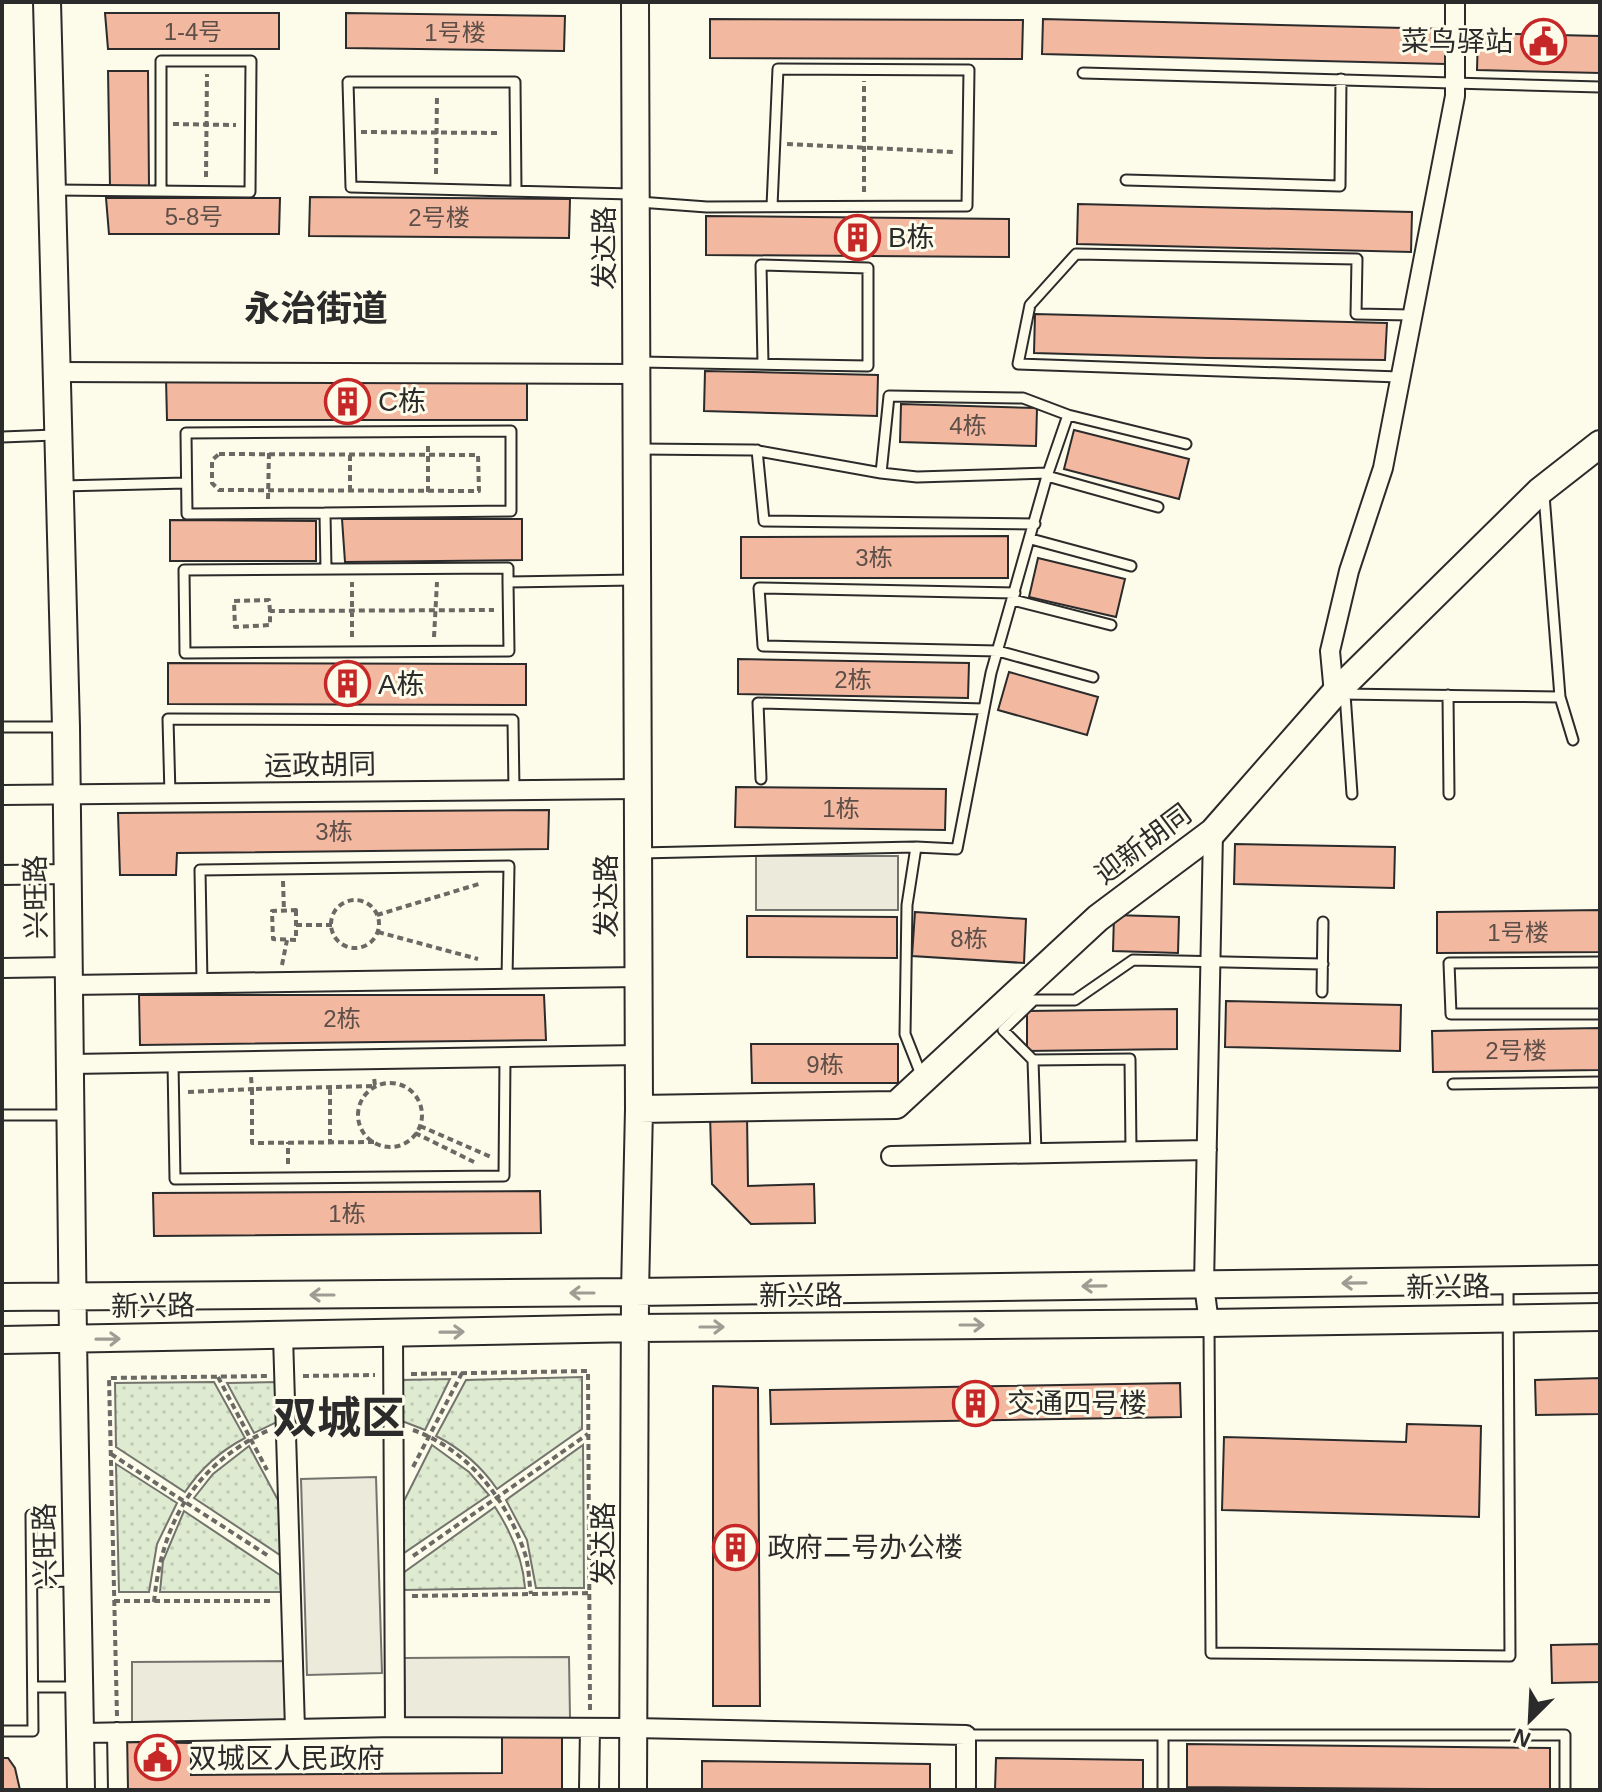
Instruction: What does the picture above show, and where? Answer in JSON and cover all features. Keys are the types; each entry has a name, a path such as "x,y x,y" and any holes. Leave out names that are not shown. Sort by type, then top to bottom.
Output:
{"street":[{"name":"兴旺路","path":"47,2 66,727 81,1790"},
{"name":"发达路","path":"633,1790 639,1109 635,2"},
{"path":"1339,694 1330,651 1349,571 1383,468 1455,96 1455,2"},
{"path":"57,372 636,368"},
{"name":"迎新胡同","path":"639,1109 896,1105 1029,993 1098,918 1213,832 1339,694 1543,488 1600,444"},
{"name":"运政胡同","path":"2,795 638,789"},
{"path":"1209,1323 1204,1285 1213,832"},
{"path":"2,875 67,874"},
{"path":"2,968 69,976 202,983 507,973 639,977"},
{"path":"71,1064 639,1055"},
{"path":"891,1156 1207,1150"},
{"name":"新兴路","path":"2,1297 1600,1279"},
{"name":"新兴路","path":"2,1340 637,1328 1600,1317"},
{"path":"393,1334 395,1727"},
{"path":"283,1336 295,1729"},
{"path":"82,1733 395,1727 966,1735 966,1790"},
{"path":"589,1790 590,1728"},
{"path":"117,1732 118,1790"}],"lane":[{"path":"52,190 250,192 251,61 161,61 161,191"},
{"path":"516,191 515,82 348,82 351,187 516,191 635,198 707,207 967,206 969,70 778,69 772,206"},
{"path":"1083,73 1600,87"},
{"path":"1126,180 1340,186 1341,79"},
{"path":"1399,377 1018,364 1030,305 1076,254 1357,259 1356,314 1411,315"},
{"path":"636,368 763,364 868,366 868,268 761,265 763,364"},
{"path":"881,473 889,396 1023,398 1068,415 1186,444"},
{"path":"638,853 916,847 957,849 998,651 1068,415"},
{"path":"428,431 511,431 511,511 187,514 186,433 428,431"},
{"path":"2,437 59,435"},
{"path":"636,449 757,450 917,477 1048,475 1158,507"},
{"path":"757,450 764,521 1035,524"},
{"path":"60,486 186,483"},
{"path":"1543,488 1560,697 1573,740"},
{"path":"325,513 326,569"},
{"path":"1031,539 1131,566"},
{"path":"508,568 509,651 185,653 184,570 326,569 508,568"},
{"path":"508,582 637,580"},
{"path":"1093,677 998,651 763,646 759,588 1014,596 1111,625"},
{"path":"1352,794 1339,694 1560,697"},
{"path":"1448,695 1449,794"},
{"path":"761,779 758,703 984,709"},
{"path":"170,795 168,719 513,720 514,791"},
{"path":"2,727 66,727"},
{"path":"916,847 907,905 905,1034 924,1080"},
{"path":"202,983 200,870 509,866 507,973"},
{"path":"1322,992 1323,922"},
{"path":"1036,1153 1033,1060 1003,1030 1029,993 1075,1000 1133,960 1323,964"},
{"path":"1600,962 1449,963 1451,1014 1600,1014"},
{"path":"173,1062 175,1179 504,1176 505,1057"},
{"path":"1033,1060 1130,1059 1131,1151"},
{"path":"1453,1084 1600,1082"},
{"path":"2,1115 72,1115"},
{"path":"1209,1323 1211,1653 1510,1656 1508,1280"},
{"path":"2,1731 33,1731 31,1515"},
{"path":"32,1582 78,1581"},
{"path":"33,1687 81,1687"},
{"path":"966,1735 1565,1735 1565,1790"},
{"path":"1163,1735 1163,1790"}],"path":[{"path":"206,192 208,61"},
{"path":"863,206 864,69"},
{"path":"435,189 437,82"},
{"path":"161,124 251,125"},
{"path":"350,132 515,133"},
{"path":"775,144 968,153"},
{"path":"428,431 428,512"},
{"path":"268,513 269,432"},
{"path":"349,432 351,512"},
{"path":"219,454 428,455 478,455 479,491 219,490 212,483 212,460 219,454"},
{"path":"433,651 438,568"},
{"path":"352,569 352,652"},
{"path":"269,600 270,611 270,625 235,627 234,601 269,600"},
{"path":"270,611 508,610"},
{"path":"283,869 284,911"},
{"path":"377,915 509,874"},
{"path":"352,900 368,903 377,915 378,932 370,943 348,947 336,937 332,925 338,907 352,900"},
{"path":"296,910 296,940 273,939 272,911 284,911 296,910"},
{"path":"296,925 332,925"},
{"path":"378,932 507,973"},
{"path":"174,1092 252,1089 330,1088 386,1083 407,1088 420,1105 420,1126 397,1146 374,1142 252,1143 252,1089"},
{"path":"374,1142 362,1130 358,1111 367,1092 375,1086"},
{"path":"330,1088 330,1142"},
{"path":"420,1126 504,1163"},
{"path":"415,1133 504,1176"},
{"path":"288,1142 288,1178"},
{"path":"117,1732 109,1378 588,1371 590,1728"},
{"path":"394,1504 462,1373"},
{"path":"218,1377 269,1475"},
{"path":"154,1602 162,1548 183,1503 211,1469 250,1439 286,1422"},
{"path":"394,1424 428,1437 450,1450 476,1471 497,1496 527,1560 531,1594"},
{"path":"395,1569 588,1434"},
{"path":"111,1454 291,1570"},
{"path":"395,1597 590,1593"},
{"path":"114,1601 291,1601"}],"green space":[{"path":"582,1377 582,1429 497,1489 470,1459 436,1436 466,1380"},
{"path":"450,1379 425,1430 402,1421 401,1380"},
{"path":"214,1382 245,1438 212,1461 185,1492 116,1447 115,1383"},
{"path":"276,1382 277,1422 254,1433 227,1383"},
{"path":"432,1445 469,1472 489,1495 404,1553 404,1501"},
{"path":"583,1445 584,1588 536,1588 527,1540 506,1500"},
{"path":"249,1446 279,1502 280,1555 194,1498 213,1474"},
{"path":"116,1464 177,1503 157,1544 149,1592 119,1592"},
{"path":"495,1507 515,1546 525,1588 403,1590 403,1573"},
{"path":"184,1511 280,1575 281,1592 160,1592 163,1561"}],"shaded area":[{"path":"756,856 898,856 898,910 756,910"},
{"path":"376,1477 382,1673 307,1675 301,1479"},
{"path":"569,1657 570,1718 405,1719 404,1658"},
{"path":"285,1661 285,1720 132,1722 132,1662"}],"building":[{"path":"105,13 279,13 279,49 108,49"},
{"path":"346,13 565,16 564,51 346,48"},
{"path":"710,19 1023,20 1022,59 710,58"},
{"path":"1043,19 1446,29 1445,64 1042,54"},
{"path":"1478,33 1600,36 1600,73 1477,70"},
{"path":"108,71 148,71 149,187 110,187"},
{"path":"310,197 570,199 569,238 309,236"},
{"path":"106,198 280,198 279,234 109,234"},
{"path":"1078,204 1412,212 1411,252 1077,244"},
{"name":"B栋","path":"706,216 1009,219 1009,257 706,255"},
{"path":"1035,314 1387,323 1385,360 1034,353"},
{"path":"705,371 878,375 877,416 704,411"},
{"name":"C栋","path":"166,379 527,381 527,420 167,420"},
{"path":"901,404 1037,408 1036,446 900,442"},
{"path":"1074,430 1189,459 1179,499 1064,469"},
{"path":"342,519 522,519 522,560 345,562"},
{"path":"170,520 316,521 316,561 170,561"},
{"path":"1008,536 1008,578 741,578 741,537"},
{"path":"1038,558 1125,579 1116,617 1029,597"},
{"path":"738,659 969,663 968,698 738,694"},
{"name":"A栋","path":"168,663 526,664 526,705 168,704"},
{"path":"1009,672 1098,697 1087,735 998,710"},
{"path":"736,787 946,789 945,830 735,827"},
{"path":"549,810 548,849 177,853 176,875 120,875 118,813"},
{"path":"1235,844 1395,847 1394,888 1234,884"},
{"path":"1600,910 1600,952 1437,953 1437,912"},
{"path":"915,912 1026,919 1024,963 912,956"},
{"path":"1114,915 1179,917 1178,953 1113,951"},
{"path":"747,916 897,917 897,958 747,957"},
{"path":"139,995 544,995 546,1040 140,1045"},
{"path":"1226,1001 1401,1005 1400,1051 1225,1047"},
{"path":"1177,1009 1177,1049 1027,1051 1027,1011"},
{"path":"1600,1028 1600,1070 1433,1072 1432,1031"},
{"path":"751,1044 898,1044 898,1083 752,1083"},
{"path":"747,1114 748,1186 814,1184 815,1223 751,1224 712,1184 710,1115"},
{"path":"540,1191 541,1233 154,1236 153,1193"},
{"path":"1600,1378 1600,1414 1536,1415 1535,1380"},
{"name":"交通四号楼","path":"1180,1383 1181,1417 771,1424 770,1390"},
{"name":"政府二号办公楼","path":"713,1386 758,1388 760,1706 713,1706"},
{"path":"1407,1424 1481,1426 1479,1517 1222,1510 1224,1437 1406,1442"},
{"path":"1600,1644 1600,1682 1552,1683 1551,1645"},
{"name":"双城区人民政府","path":"502,1736 562,1737 562,1790 124,1790 124,1742 191,1743 191,1775 502,1773"},
{"path":"1187,1744 1550,1748 1550,1790 1187,1787"},
{"path":"2,1758 8,1758 15,1768 20,1790 2,1790"},
{"path":"996,1758 1143,1760 1143,1790 995,1790"},
{"path":"702,1761 930,1764 930,1790 702,1790"}],"place":[{"name":"菜鸟驿站","path":"1544,41"},
{"name":"B栋","path":"857,237"},
{"name":"C栋","path":"347,401"},
{"name":"A栋","path":"347,684"},
{"name":"交通四号楼","path":"976,1403"},
{"name":"政府二号办公楼","path":"736,1547"},
{"name":"双城区人民政府","path":"158,1758"}],"district":[{"name":"永治街道","path":"316,308"},
{"name":"双城区","path":"339,1417"}]}
